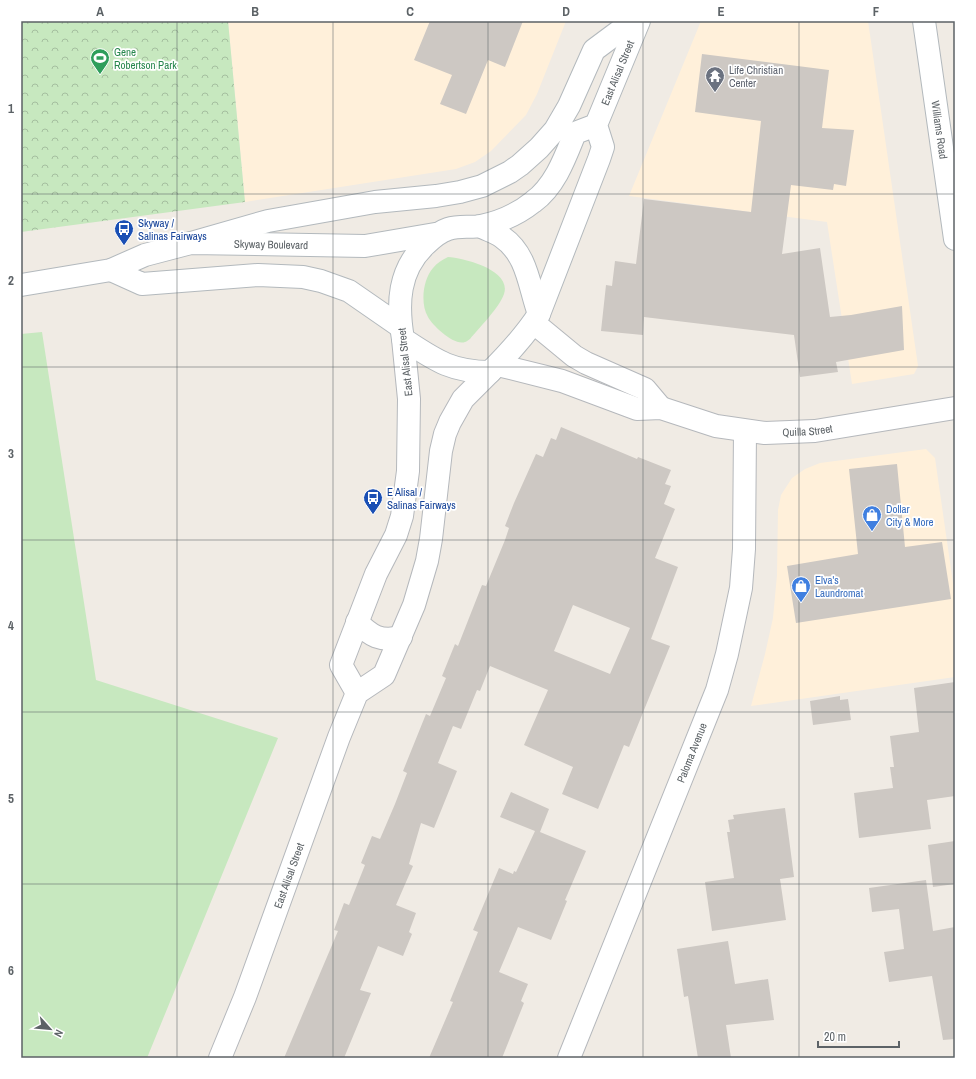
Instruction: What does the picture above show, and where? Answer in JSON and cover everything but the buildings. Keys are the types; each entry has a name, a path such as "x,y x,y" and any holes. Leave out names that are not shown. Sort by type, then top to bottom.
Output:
{"street":[{"path":"191,244 268,221 375,202 460,192 482,186 496,179 520,165 543,144 555,130 569,106 594,50 633,21"},
{"name":"East Alisal Street","path":"220,1058 245,997 339,737 357,693 341,665 376,574 396,535 402,516 408,471 409,399 402,333 401,290 405,273 416,253 435,234 449,228 480,226 508,217 533,202 541,195 555,177 564,161 575,133 596,125 639,21"},
{"name":"Williams Road","path":"924,21 955,239"},
{"path":"357,693 384,675 414,605 427,561 431,539 441,451 445,434 455,412 463,399 474,387 517,345 536,318 603,147 596,125"},
{"path":"480,226 502,237 515,249 524,263 530,281 536,318 574,356 586,363 645,389 661,408"},
{"name":"Skyway Boulevard","path":"21,285 111,270 145,255 191,244 365,246 435,234"},
{"path":"111,270 142,284 258,275 303,277 321,281 349,291 438,361 454,368 477,372 494,368"},
{"name":"Quilla Street","path":"494,368 562,381 637,408 661,408 716,426 765,433 815,432 955,408"},
{"name":"Paloma Avenue","path":"570,1058 716,690 727,654 741,588 744,549 745,431"},
{"path":"357,622 368,633 377,638 390,640 401,637"},
{"path":"582,1058 584,1023"}],"shaded area":[{"path":"228,21 566,21 537,94 526,115 491,151 475,162 456,169 245,202"},
{"path":"701,21 868,21 918,366 914,374 852,384 827,222 629,196"},
{"path":"926,449 935,458 955,597 955,677 751,706 773,618 777,575 778,510 781,495 792,478 805,469 820,463"}],"green space":[{"path":"21,21 228,21 245,202 21,232"},
{"path":"448,257 465,260 485,267 501,278 505,286 504,294 498,305 470,339 465,342 455,341 439,330 428,317 424,305 423,299 427,278 436,265"},
{"path":"42,332 96,680 278,738 147,1058 21,1058 21,334"}],"place":[{"name":"Gene Robertson Park","path":"100,75"},
{"name":"Life Christian Center","path":"715,93"},
{"name":"Skyway / Salinas Fairways","path":"124,246"},
{"name":"E Alisal / Salinas Fairways","path":"373,515"},
{"name":"Dollar City & More","path":"872,532"},
{"name":"Elva's Laundromat","path":"801,603"}]}
